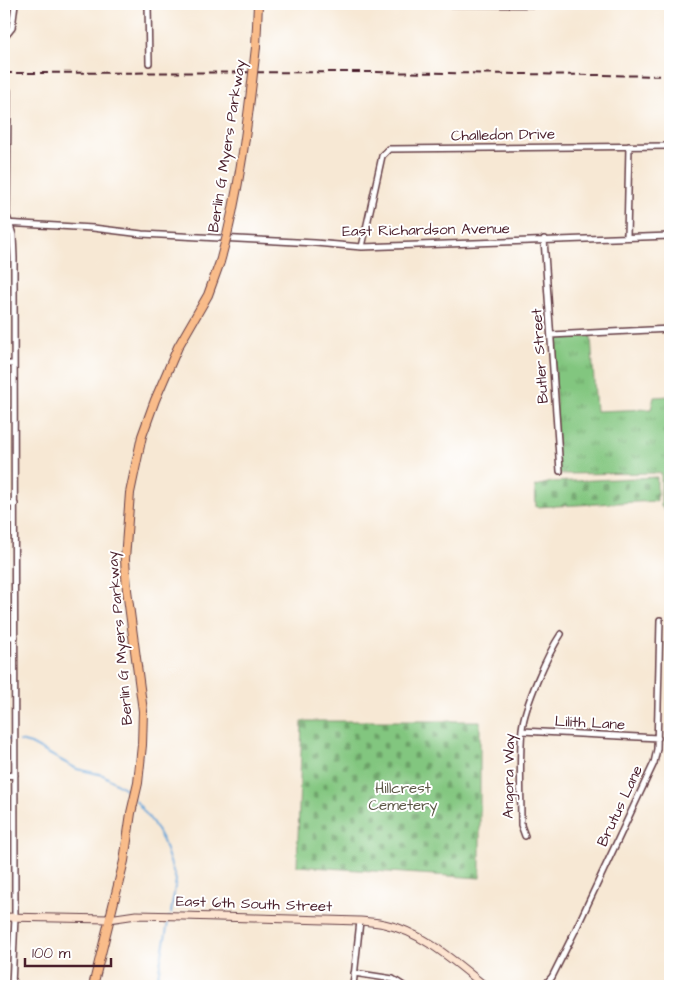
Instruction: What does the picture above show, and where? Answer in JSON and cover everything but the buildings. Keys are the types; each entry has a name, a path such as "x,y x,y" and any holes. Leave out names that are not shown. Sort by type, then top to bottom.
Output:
{"main road":[{"name":"Berlin G Myers Parkway","path":"94,986 124,861 131,813 138,784 143,711 126,574 126,526 130,493 142,436 155,400 178,347 208,295 229,230 236,195 256,47 258,4"}],"street":[{"path":"4,38 12,28 15,4"},
{"path":"148,4 148,63"},
{"path":"402,4 670,5"},
{"path":"6,90 7,224 13,232 14,250 15,917 12,986"},
{"path":"627,237 629,146"},
{"name":"Challedon Drive","path":"362,247 382,156 389,149 670,146"},
{"name":"East Richardson Avenue","path":"7,224 94,228 142,234 362,247 670,236"},
{"name":"Butler Street","path":"544,240 560,472"},
{"path":"551,335 670,329"},
{"path":"4,364 14,364"},
{"path":"4,504 15,504"},
{"name":"Brutus Lane","path":"544,986 552,976 576,929 654,764 658,738 660,620"},
{"name":"Angora Way","path":"526,836 521,825 522,731 528,705 550,651 561,634"},
{"path":"4,637 15,637"},
{"name":"Lilith Lane","path":"522,731 658,738"},
{"path":"4,776 15,776"},
{"name":"East 6th South Street","path":"4,917 109,918 184,916 384,924 408,932 431,944 485,986"},
{"path":"353,986 360,922"},
{"path":"354,973 393,979 404,986"}],"green space":[{"path":"591,336 596,411 651,409 654,397 670,396 670,519 661,506 661,473 558,474 554,338"},
{"path":"657,477 657,501 536,507 535,486 552,482"},
{"name":"Hillcrest Cemetery","path":"302,721 480,721 480,878 297,866"}],"waterway":[{"path":"4,737 10,739"},
{"path":"20,741 31,744 77,769 103,775 124,788 133,798"},
{"path":"136,801 153,823 163,841 176,880 171,913"},
{"path":"156,986 169,917"}],"railway":[{"path":"4,73 372,72 670,76"}]}
